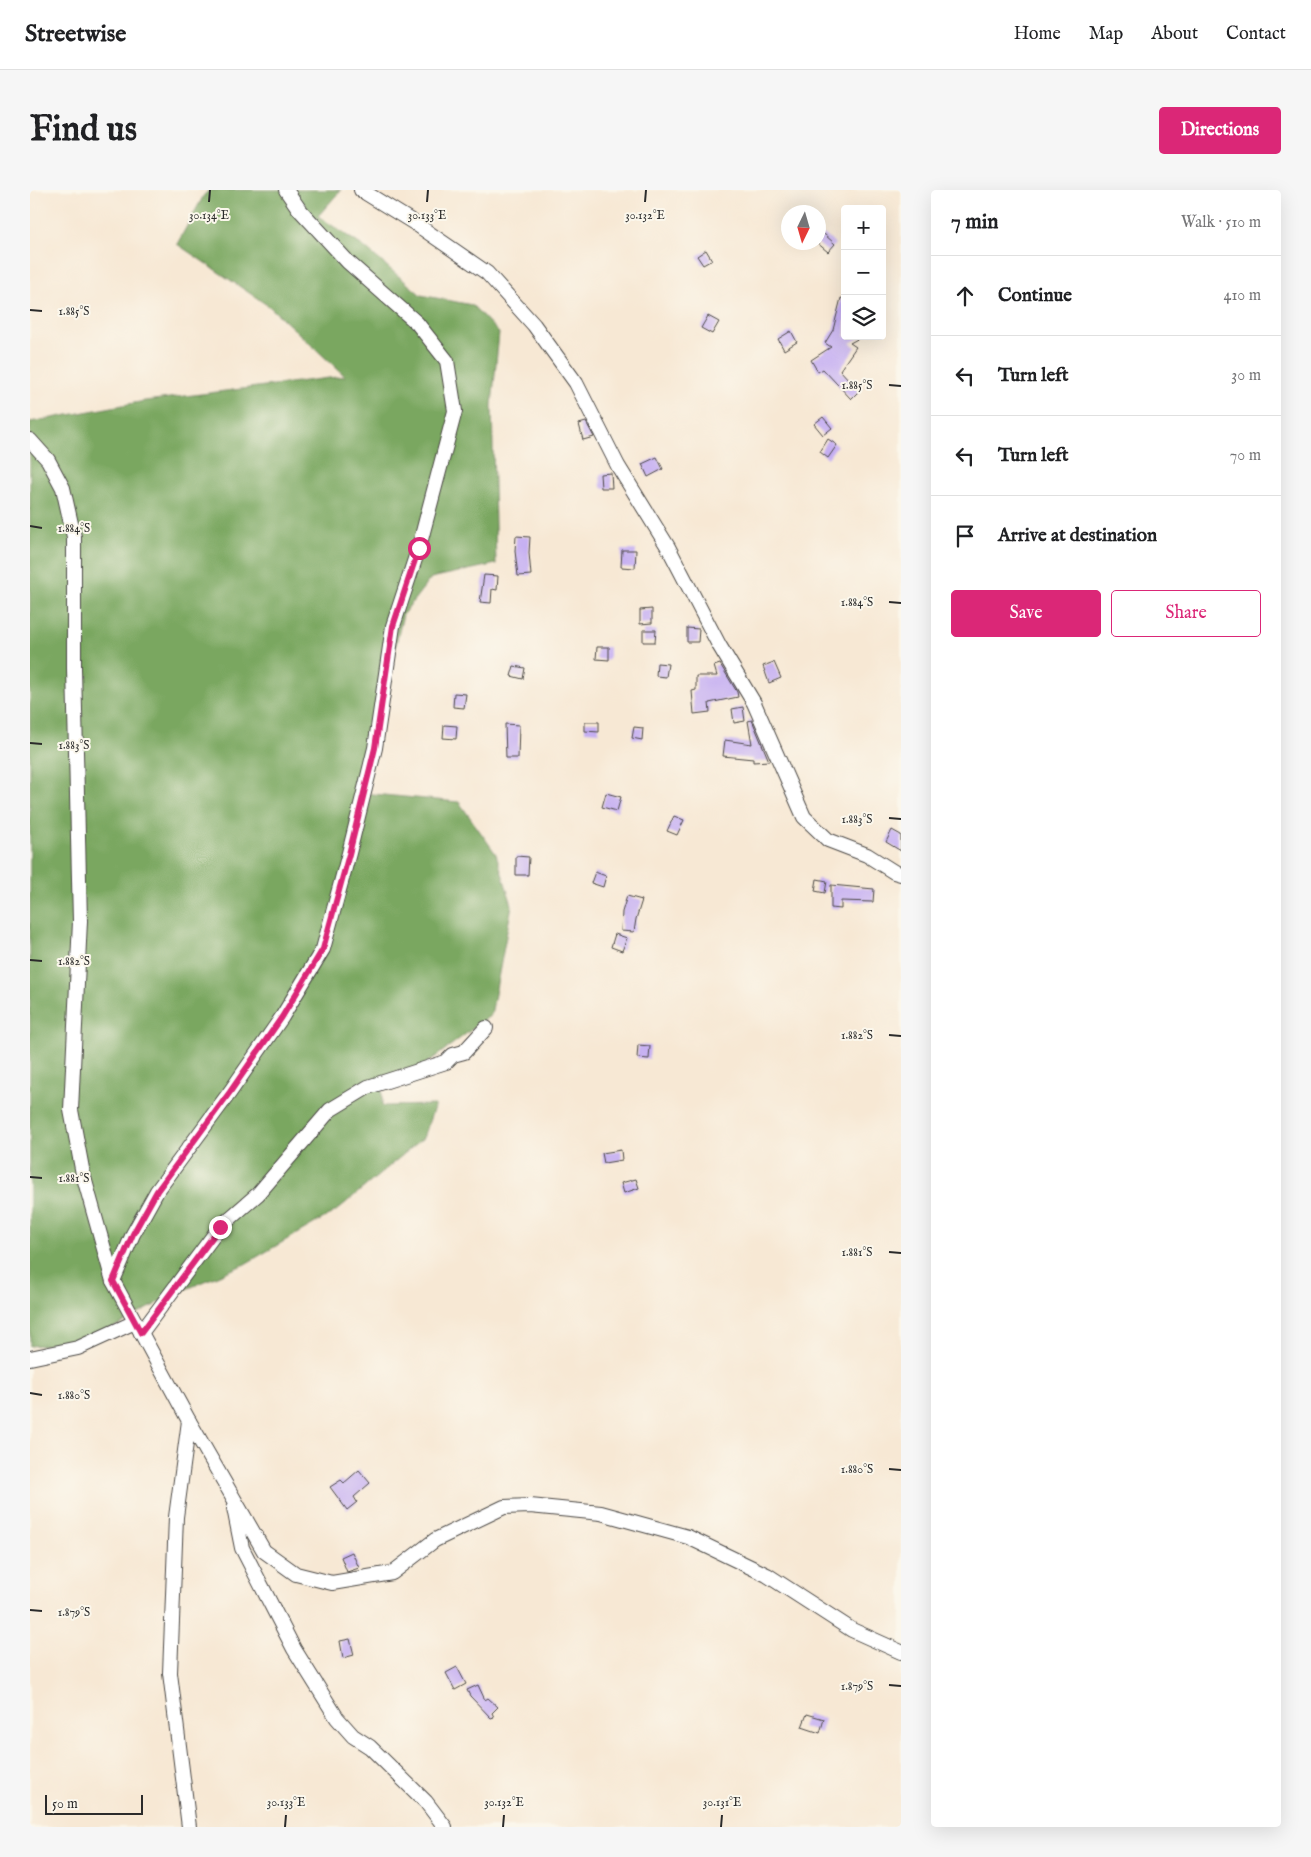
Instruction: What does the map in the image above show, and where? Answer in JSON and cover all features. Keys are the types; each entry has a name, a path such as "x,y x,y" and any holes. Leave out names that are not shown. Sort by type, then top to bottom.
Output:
{"street":[{"path":"113,1281 133,1234 157,1191 230,1092 282,1017 323,949 375,748 393,626 419,548 455,411 447,361 417,323 342,256 299,210 286,190"},
{"path":"361,190 416,224 487,273 534,325 576,384 618,466 668,547 719,645 754,703 804,817 828,840 867,855 894,872 901,874"},
{"path":"30,440 48,460 62,488 74,536 74,668 80,921 71,1110 83,1174 113,1281 189,1422 264,1551 296,1574 332,1583 392,1572 435,1540 504,1507 530,1506 601,1513 688,1537 766,1575 852,1630 901,1652"},
{"path":"30,1358 78,1348 138,1328 220,1227 258,1194 330,1110 368,1087 446,1062 454,1055 464,1052 486,1028"},
{"path":"189,1422 176,1517 170,1673 189,1827"},
{"path":"232,1496 242,1548 313,1682 337,1718 353,1736 370,1747 426,1802 445,1827"}],"green space":[{"path":"210,190 341,190 318,216 364,247 421,295 472,305 499,333 492,405 496,564 431,578 403,614 362,793 459,802 496,854 512,905 491,1015 418,1070 382,1088 382,1106 435,1105 423,1138 336,1211 245,1264 173,1295 87,1342 30,1346 30,422 145,401 345,376 270,307 177,244 204,195"}],"building":[{"path":"826,236 835,244 828,252 826,250"},
{"path":"706,250 712,260 703,265 697,256"},
{"path":"841,298 841,340 856,340 850,343 856,347 840,370 859,391 851,399 823,369 818,372 811,360 831,347 825,343 833,330"},
{"path":"708,316 719,322 712,334 701,328"},
{"path":"791,331 797,342 784,350 778,339"},
{"path":"823,417 832,428 823,435 814,424"},
{"path":"586,422 594,437 583,440 579,424"},
{"path":"828,439 837,445 828,458 820,452"},
{"path":"657,457 663,469 648,477 642,464"},
{"path":"611,473 612,488 601,488 600,474"},
{"path":"516,536 530,537 531,575 518,576 515,551"},
{"path":"622,550 636,550 635,568 621,567"},
{"path":"484,575 498,576 497,590 492,589 491,603 480,602"},
{"path":"652,609 652,623 640,624 640,610"},
{"path":"687,628 699,629 698,642 687,642"},
{"path":"643,630 656,630 655,642 643,642"},
{"path":"597,647 609,647 609,660 596,659"},
{"path":"774,662 781,678 769,683 763,666"},
{"path":"657,663 668,664 666,677 656,676"},
{"path":"720,664 737,692 738,697 709,703 710,712 694,714 692,691 696,690 696,676 717,676 714,666"},
{"path":"514,666 525,668 523,679 511,676"},
{"path":"454,693 466,694 464,708 453,707"},
{"path":"743,707 745,721 734,723 732,709"},
{"path":"752,720 769,761 753,762 753,759 723,756 725,740 752,744 748,721"},
{"path":"585,722 599,722 599,732 585,731"},
{"path":"505,724 519,725 518,758 506,758"},
{"path":"444,725 457,726 456,739 443,738"},
{"path":"634,727 643,728 642,740 632,738"},
{"path":"606,793 621,797 617,811 602,807"},
{"path":"674,816 684,820 677,835 667,831"},
{"path":"892,830 901,835 901,851 886,842"},
{"path":"516,856 529,857 528,875 516,875"},
{"path":"595,872 606,876 603,887 591,883"},
{"path":"817,879 827,881 825,893 815,891"},
{"path":"831,885 874,889 873,902 841,901 841,909 831,908"},
{"path":"627,896 642,900 634,932 621,931 622,912"},
{"path":"615,934 627,938 622,951 611,947"},
{"path":"638,1045 650,1046 649,1059 637,1058"},
{"path":"621,1150 622,1160 604,1163 602,1153"},
{"path":"636,1179 639,1188 624,1193 621,1183"},
{"path":"359,1470 370,1483 354,1497 357,1502 347,1510 330,1487 341,1480 344,1483"},
{"path":"352,1552 359,1568 347,1572 341,1557"},
{"path":"350,1639 354,1655 343,1658 340,1641"},
{"path":"457,1667 466,1684 455,1690 446,1673"},
{"path":"478,1685 485,1700 488,1698 498,1707 492,1713 494,1717 491,1718 470,1696 467,1690"},
{"path":"807,1714 824,1719 820,1733 802,1727"}],"route":[{"path":"220,1227 141,1333 113,1281 133,1234 157,1191 230,1092 282,1017 323,949 375,748 393,626 419,548"}]}
